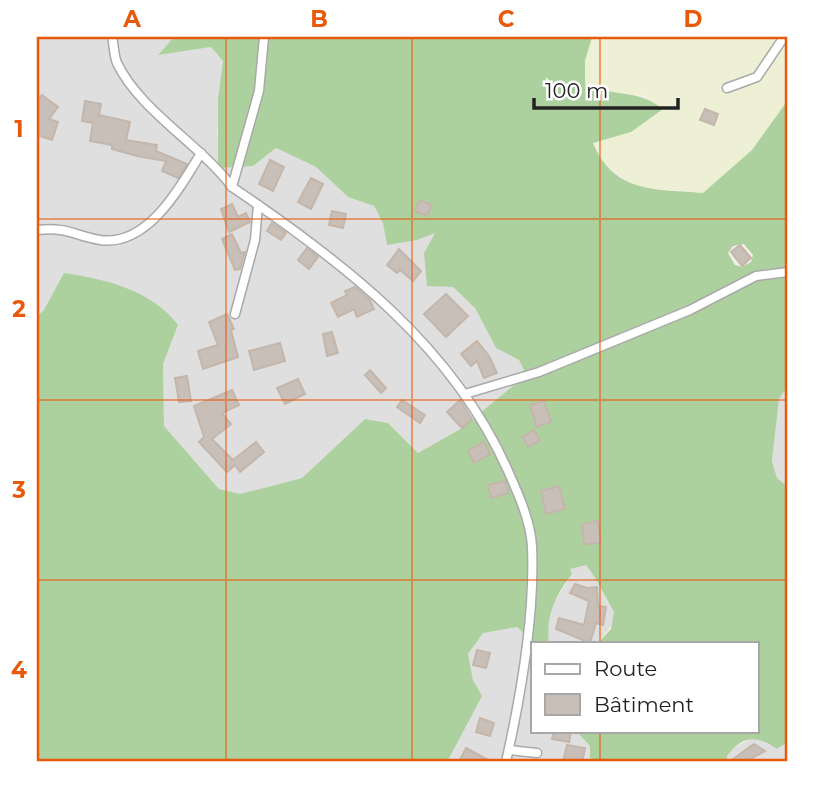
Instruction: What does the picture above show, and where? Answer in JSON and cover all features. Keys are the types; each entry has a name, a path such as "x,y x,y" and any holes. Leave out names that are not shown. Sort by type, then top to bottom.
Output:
{"street":[{"path":"112,37 117,63 141,96 201,153 232,187 379,295 424,341 465,394 495,441 517,491 532,544 530,597 517,715 506,762"},
{"path":"232,187 259,91 264,37"},
{"path":"727,88 757,77 784,37"},
{"path":"37,230 61,228 102,240 131,235 164,211 201,153"},
{"path":"235,314 255,240 258,205"},
{"path":"465,394 539,372 690,310 756,276 788,272"},
{"path":"509,750 537,752"}],"shaded area":[{"path":"37,37 174,37 159,54 211,47 223,61 217,135 253,166 276,148 316,167 348,197 374,206 383,223 436,232 453,287 475,308 496,348 519,360 526,375 462,428 418,453 388,423 365,419 302,478 240,494 219,489 164,426 163,364 178,325 44,310 37,316"},
{"path":"788,386 788,487 777,478 772,461 779,399"},
{"path":"496,434 604,588 615,621 599,642 549,642 547,628 550,610 572,574"},
{"path":"509,626 517,627 532,642 531,732 577,732 590,746 590,762 447,762 473,680 468,654 483,632"},
{"path":"754,737 777,749 788,742 788,762 727,762 727,756 732,749"}],"green space":[{"path":"174,37 592,37 585,61 585,84 644,98 663,109 631,132 593,143 602,160 625,180 639,186 669,191 703,193 752,150 788,100 788,386 779,399 772,461 777,478 788,487 788,742 777,749 763,741 750,739 733,749 727,756 727,762 590,762 590,746 577,732 758,732 758,642 599,642 611,629 614,612 586,565 570,569 572,574 561,590 550,615 549,642 532,642 517,627 483,633 468,654 473,680 482,696 447,762 37,762 37,316 44,310 64,273 127,288 155,303 178,325 163,364 164,426 219,489 240,494 302,478 365,419 388,423 418,453 462,428 526,375 519,360 496,348 475,308 453,287 427,286 424,253 435,233 417,240 387,245 383,223 374,206 348,197 316,167 276,148 253,166 218,168 218,100 223,61 211,47 158,55","holes":["744,244 753,255 751,262 742,267 735,265 728,253 733,246"]},
{"path":"592,37 788,37 788,100 752,150 703,193 635,187 601,161 593,143 631,132 647,96 604,93 585,84 585,61"}],"building":[{"path":"42,95 58,107 49,119 58,122 52,140 37,135 37,102"},
{"path":"85,101 101,104 99,115 130,122 126,140 157,145 156,151 187,164 178,178 162,171 166,161 137,156 112,149 112,145 90,141 93,123 82,121"},
{"path":"705,109 718,114 714,125 700,120"},
{"path":"270,160 284,167 273,191 259,184"},
{"path":"311,178 323,184 311,209 298,202"},
{"path":"420,200 432,205 427,216 415,211"},
{"path":"232,204 238,217 246,213 250,222 229,232 221,209"},
{"path":"332,211 346,214 343,228 329,225"},
{"path":"272,223 286,233 281,240 267,231"},
{"path":"232,234 241,253 245,252 240,269 235,270 222,239"},
{"path":"740,245 751,258 742,266 731,252"},
{"path":"307,248 318,257 309,269 298,260"},
{"path":"399,249 421,271 413,281 400,270 397,273 387,265"},
{"path":"355,287 370,300 374,309 357,317 354,309 338,317 331,303 347,295 345,291"},
{"path":"446,294 468,316 446,337 424,314"},
{"path":"227,314 234,329 231,330 238,357 203,369 198,351 218,345 209,322"},
{"path":"332,332 338,353 327,356 323,334"},
{"path":"477,341 489,356 497,373 484,378 477,361 471,366 461,354"},
{"path":"280,343 285,361 254,370 249,351"},
{"path":"370,370 386,388 381,393 365,375"},
{"path":"187,376 191,401 179,402 175,378"},
{"path":"298,379 305,394 285,404 277,388"},
{"path":"232,390 239,405 222,413 231,424 212,439 233,460 256,442 264,452 240,472 235,465 227,472 199,442 204,437 194,406"},
{"path":"402,400 425,415 420,423 397,407"},
{"path":"460,400 472,419 462,428 447,412"},
{"path":"544,401 551,422 537,427 530,405"},
{"path":"534,430 540,441 528,447 523,437"},
{"path":"484,442 490,454 474,463 468,451"},
{"path":"505,481 509,493 491,498 488,485"},
{"path":"559,486 565,509 546,514 541,491"},
{"path":"598,521 601,543 584,544 582,524"},
{"path":"575,584 587,588 597,587 598,606 606,607 603,625 596,623 590,642 556,629 559,618 584,625 589,601 570,593"},
{"path":"477,650 490,653 486,668 473,665"},
{"path":"480,718 494,723 490,736 476,732"},
{"path":"554,732 571,732 569,742 552,739"},
{"path":"754,744 765,751 750,759 752,762 729,762"},
{"path":"567,745 585,748 582,762 563,762"},
{"path":"466,748 492,762 460,760"}]}
